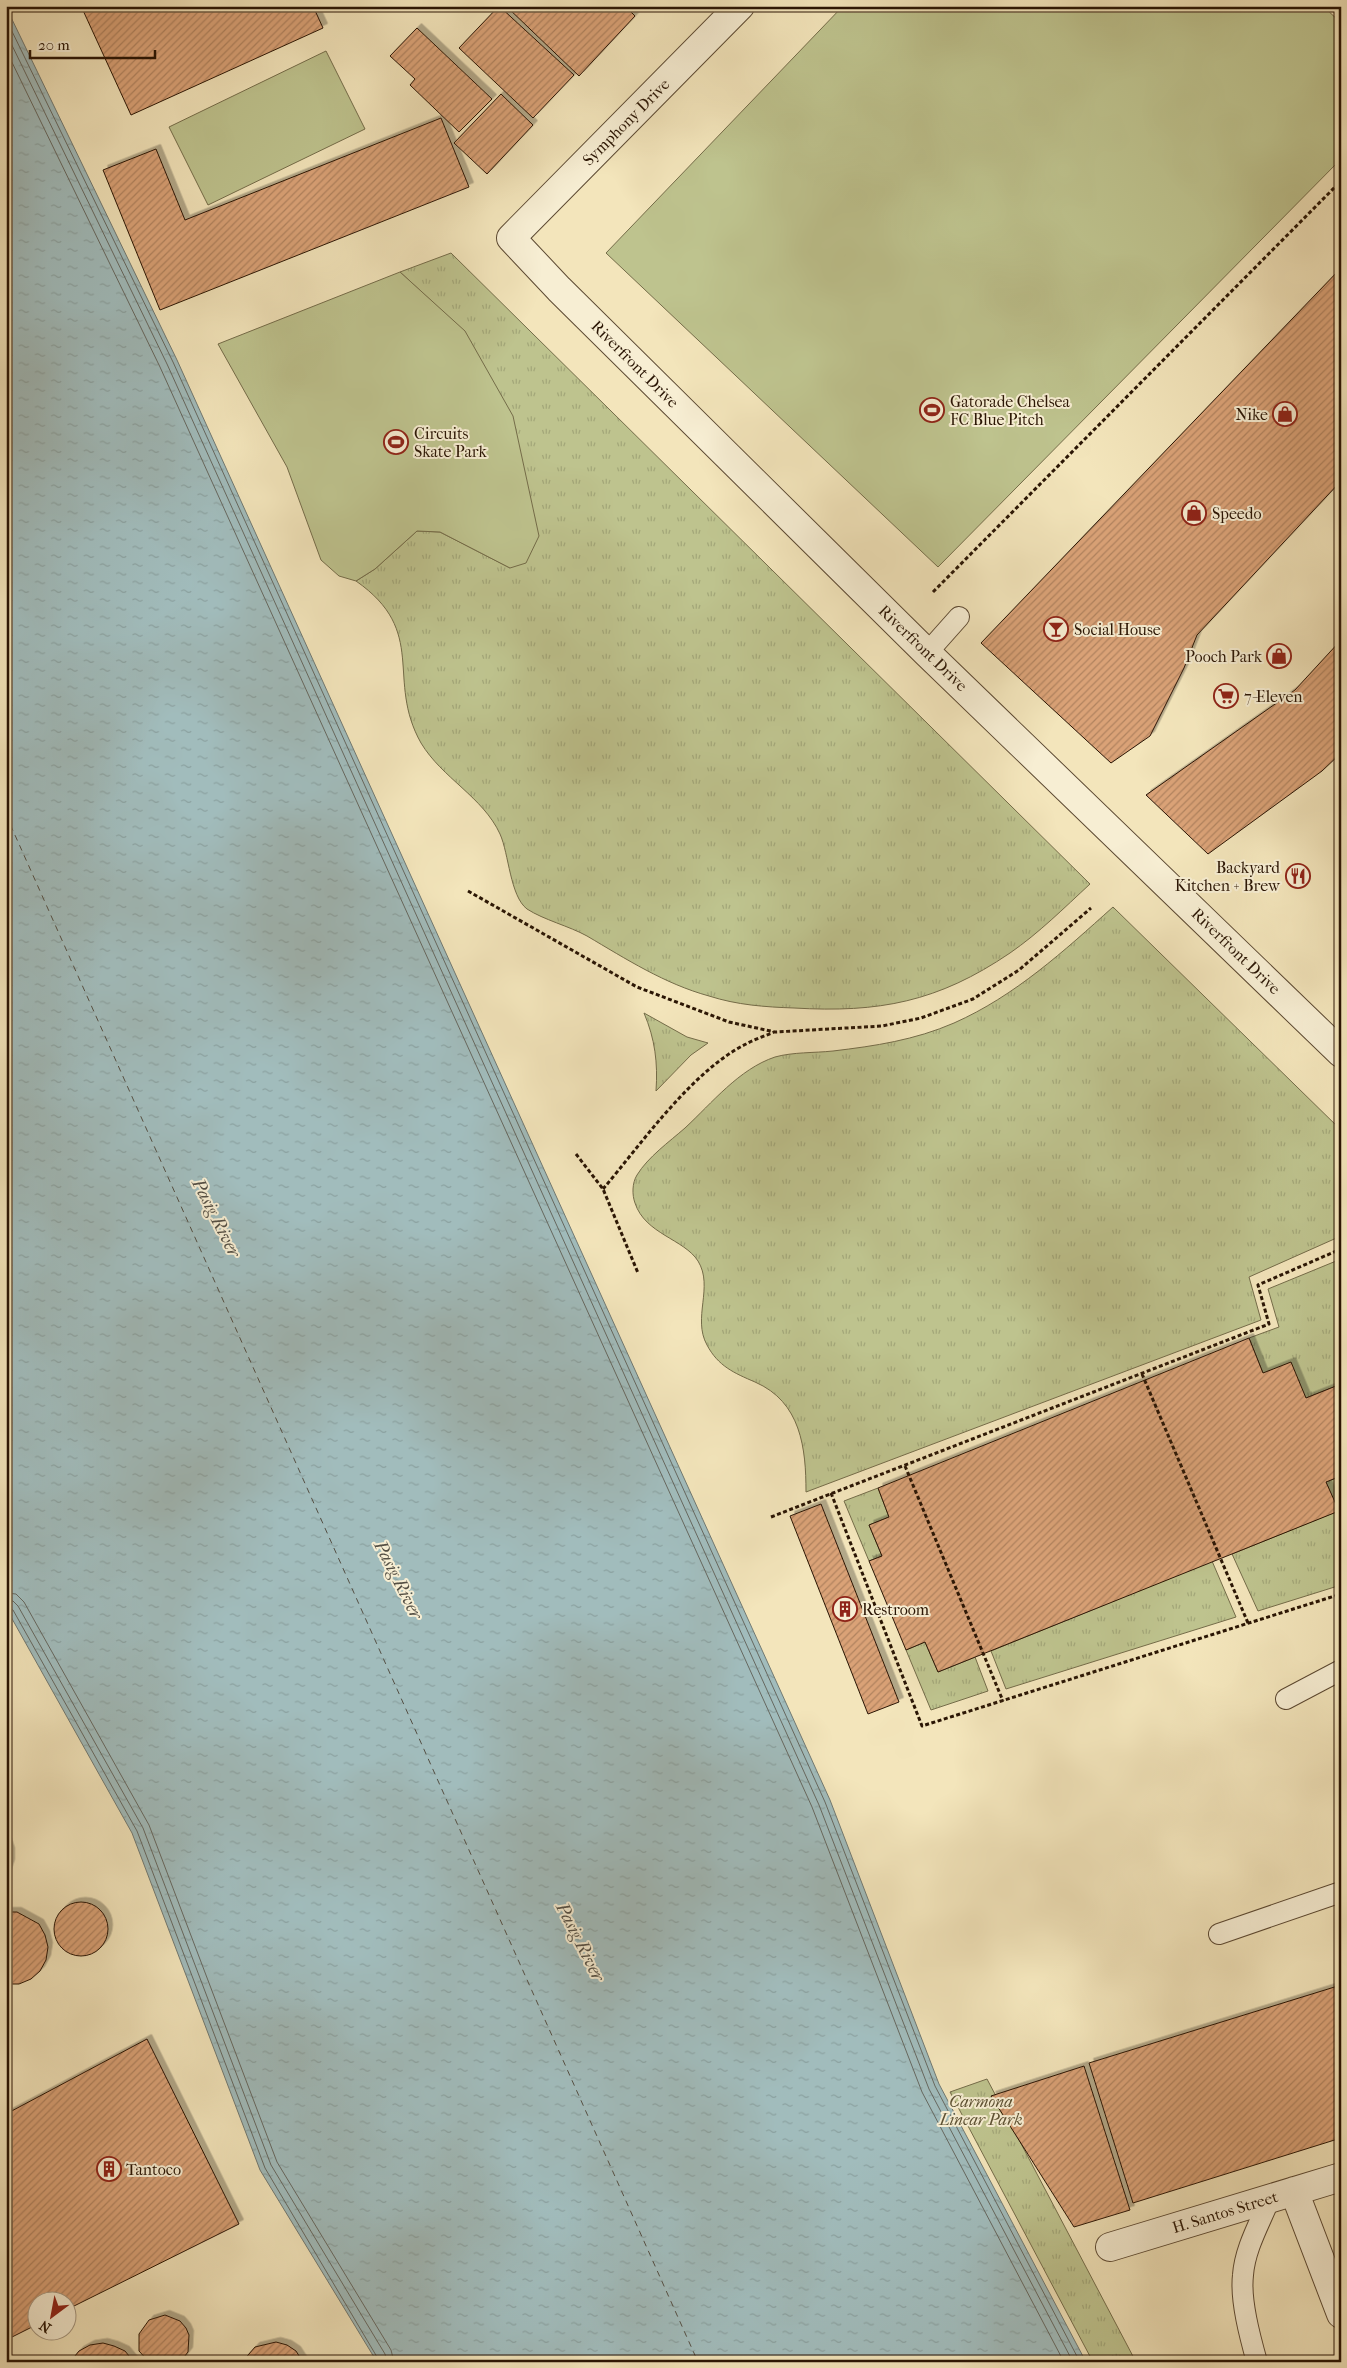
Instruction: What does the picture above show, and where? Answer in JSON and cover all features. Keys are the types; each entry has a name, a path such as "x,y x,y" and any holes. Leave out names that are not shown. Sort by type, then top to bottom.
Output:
{"street":[{"name":"Symphony Drive","path":"511,238 740,6"},
{"name":"Riverfront Drive","path":"511,238 559,289 927,652 1341,1053"},
{"name":"H. Santos Street","path":"1110,2246 1341,2177"},
{"path":"1282,2195 1341,2314"}],"lane":[{"path":"927,652 959,618"},
{"path":"1286,1699 1341,1670"},
{"path":"1219,1934 1341,1892"},
{"path":"1257,2362 1248,2330 1243,2275 1252,2242 1282,2195"}],"path":[{"path":"933,592 1341,181"},
{"path":"468,891 637,987 729,1022 775,1032 882,1026 921,1018 973,999 1018,970 1091,908"},
{"path":"603,1189 658,1123 698,1081 745,1044 775,1032"},
{"path":"576,1154 603,1189 638,1273"},
{"path":"771,1517 1270,1324 1258,1285 1341,1250"},
{"path":"1142,1374 1248,1623"},
{"path":"904,1466 1003,1701"},
{"path":"831,1493 922,1726 1341,1594"}],"green space":[{"name":"Gatorade Chelsea FC Blue Pitch","path":"843,6 1323,6 1341,23 1341,159 938,567 606,253"},
{"path":"326,51 365,129 208,205 169,127"},
{"path":"451,253 1090,884 1031,937 984,970 958,983 907,1001 881,1006 853,1008 783,1008 730,1002 709,996 661,978 587,936 527,909 521,903 513,885 503,842 493,821 473,798 440,767 421,743 411,720 406,698 399,638 392,619 378,600 356,581 375,569 417,531 440,532 510,568 465,332 400,272"},
{"name":"Circuits Skate Park","path":"400,272 465,331 513,416 539,536 526,563 510,568 440,532 417,531 375,569 356,581 339,576 321,560 287,467 218,344"},
{"path":"1113,907 1341,1130 1341,1236 1249,1277 1261,1320 806,1492 802,1443 798,1428 791,1414 782,1401 770,1391 733,1372 721,1364 711,1352 703,1335 704,1281 698,1261 692,1253 647,1222 640,1213 633,1193 633,1185 637,1175 653,1156 738,1078 762,1062 789,1054 833,1051 895,1042 925,1034 954,1023 998,1000 1018,986 1057,956"},
{"path":"644,1013 687,1037 708,1043 691,1055 656,1091 655,1051"},
{"path":"1341,1259 1341,1384 1306,1398 1263,1373 1249,1338 1279,1327 1268,1289"},
{"path":"1341,1476 1341,1585 1258,1611 1232,1554 1338,1511 1326,1482"},
{"path":"878,1488 889,1517 869,1525 882,1556 869,1561 844,1501"},
{"path":"1212,1561 1236,1617 1006,1689 991,1651"},
{"path":"925,1642 938,1672 975,1657 988,1691 931,1710 906,1650"},
{"name":"Carmona Linear Park","path":"987,2079 1136,2362 1093,2362 950,2092"}],"water":[{"name":"Pasig River","path":"6,7 177,360 830,1800 939,2084 1086,2362 377,2362 260,2170 132,1833 6,1608"}],"building":[{"path":"81,6 313,6 323,28 131,115"},
{"path":"499,6 574,75 533,118 459,48"},
{"path":"506,6 625,6 635,16 579,76"},
{"path":"417,28 492,99 459,132 410,85 415,79 390,56"},
{"path":"501,94 533,125 487,174 454,143"},
{"path":"441,118 469,187 160,310 103,170 156,149 185,220"},
{"path":"1341,268 1341,481 1197,635 1184,668 1150,736 1111,763 981,643"},
{"path":"1341,640 1341,753 1322,771 1208,854 1146,795 1295,690"},
{"path":"1249,1338 1263,1373 1291,1362 1306,1398 1341,1384 1341,1476 1326,1482 1339,1511 938,1672 925,1642 906,1650 869,1561 882,1556 869,1525 889,1517 878,1488"},
{"name":"Restroom","path":"821,1504 899,1702 868,1714 790,1516"},
{"path":"6,1840 10,1852 10,1864 6,1876"},
{"path":"76,1902 86,1902 96,1906 104,1914 108,1929 104,1944 96,1952 86,1956 76,1956 66,1952 58,1944 54,1934 54,1924 58,1914 66,1906"},
{"path":"6,1912 17,1912 39,1924 45,1935 48,1947 46,1960 40,1971 31,1979 19,1984 6,1984"},
{"path":"1341,1985 1341,2138 1133,2203 1089,2063"},
{"name":"Tantoco","path":"147,2039 239,2224 78,2304 78,2290 28,2290 28,2329 6,2340 6,2114"},
{"path":"1084,2066 1130,2210 1074,2227 991,2096"},
{"path":"165,2315 180,2321 186,2328 189,2335 188,2352 180,2362 149,2362 139,2351 139,2334 149,2320"},
{"path":"276,2342 287,2345 296,2351 303,2362 242,2362 255,2347"},
{"path":"103,2343 125,2351 134,2362 70,2362 79,2351 90,2345"}],"ferry route":[{"path":"6,815 698,2362"}],"place":[{"name":"Gatorade Chelsea FC Blue Pitch","path":"932,410"},
{"name":"Nike","path":"1285,414"},
{"name":"Circuits Skate Park","path":"396,442"},
{"name":"Speedo","path":"1194,513"},
{"name":"Social House","path":"1056,629"},
{"name":"Pooch Park","path":"1279,656"},
{"name":"7-Eleven","path":"1226,696"},
{"name":"Backyard Kitchen + Brew","path":"1298,876"},
{"name":"Restroom","path":"845,1609"},
{"name":"Tantoco","path":"109,2169"}]}
